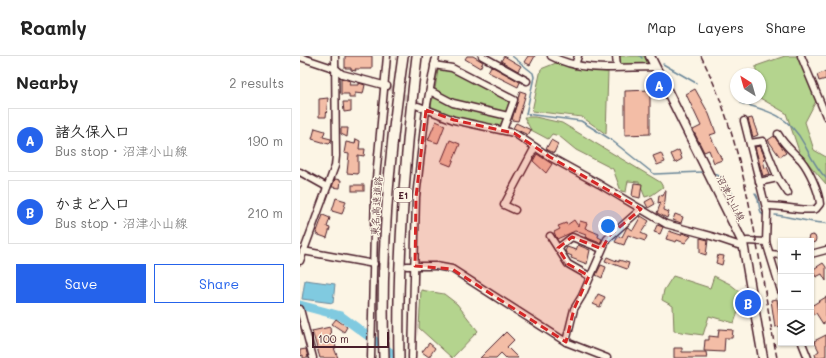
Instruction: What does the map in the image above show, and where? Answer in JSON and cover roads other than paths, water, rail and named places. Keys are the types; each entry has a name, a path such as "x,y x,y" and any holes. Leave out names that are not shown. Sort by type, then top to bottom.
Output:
{"highway":[{"name":"東名高速道路","path":"384,358 384,248 389,169 403,56"},
{"name":"E1","path":"399,358 398,292 402,202 417,56"}],"main road":[{"name":"沼津小山線","path":"650,56 743,243 763,358"}],"street":[{"path":"300,261 335,166 336,56"},
{"path":"371,358 375,189 386,85 387,56"},
{"path":"412,358 416,197 426,110 436,56"},
{"path":"482,56 527,81"},
{"path":"575,65 578,56"},
{"path":"616,56 617,67"},
{"path":"802,56 826,116"},
{"path":"300,57 336,69 342,74 386,85"},
{"path":"555,57 575,65 585,67 655,67"},
{"path":"434,65 452,68 514,100 503,130"},
{"path":"430,91 454,103 508,116"},
{"path":"418,106 454,120 503,130 521,136 550,158 599,184 666,224 676,228 711,236 738,246 747,241 766,242"},
{"path":"744,121 766,206 766,242 778,281"},
{"path":"766,206 807,210 816,209 820,204 817,192 804,164 787,148 778,134"},
{"path":"750,143 763,141 778,178 788,193"},
{"path":"515,210 504,204 535,147"},
{"path":"300,172 326,188"},
{"path":"759,182 778,178"},
{"path":"566,342 574,308 582,296 589,276 609,236 641,209"},
{"path":"550,236 568,264 589,276"},
{"path":"558,248 572,237 602,249"},
{"path":"303,252 374,264"},
{"path":"814,254 825,253"},
{"path":"770,254 778,255"},
{"path":"407,266 446,266 566,342 607,358"},
{"path":"300,310 313,358"},
{"path":"803,346 808,358"}],"water":[{"path":"305,280 335,284 333,303 302,299"}],"waterway":[{"path":"512,56 533,73 534,77 526,114 581,121 610,139 654,174 702,172"},
{"path":"663,64 696,83"},
{"path":"744,104 770,112 778,116 792,127 804,144 816,166 826,178"},
{"path":"713,173 723,178 733,195"},
{"path":"755,193 763,215"},
{"path":"775,215 826,223"},
{"path":"300,305 341,316 398,358"}],"tunnel":[{"path":"388,86 414,103"},
{"path":"376,264 402,266"}],"railway":[{"path":"701,56 717,92 730,128 740,166 757,243 777,358"}],"place":[{"name":"諸久保入口","path":"659,85"},
{"name":"かまど入口","path":"748,303"}]}
